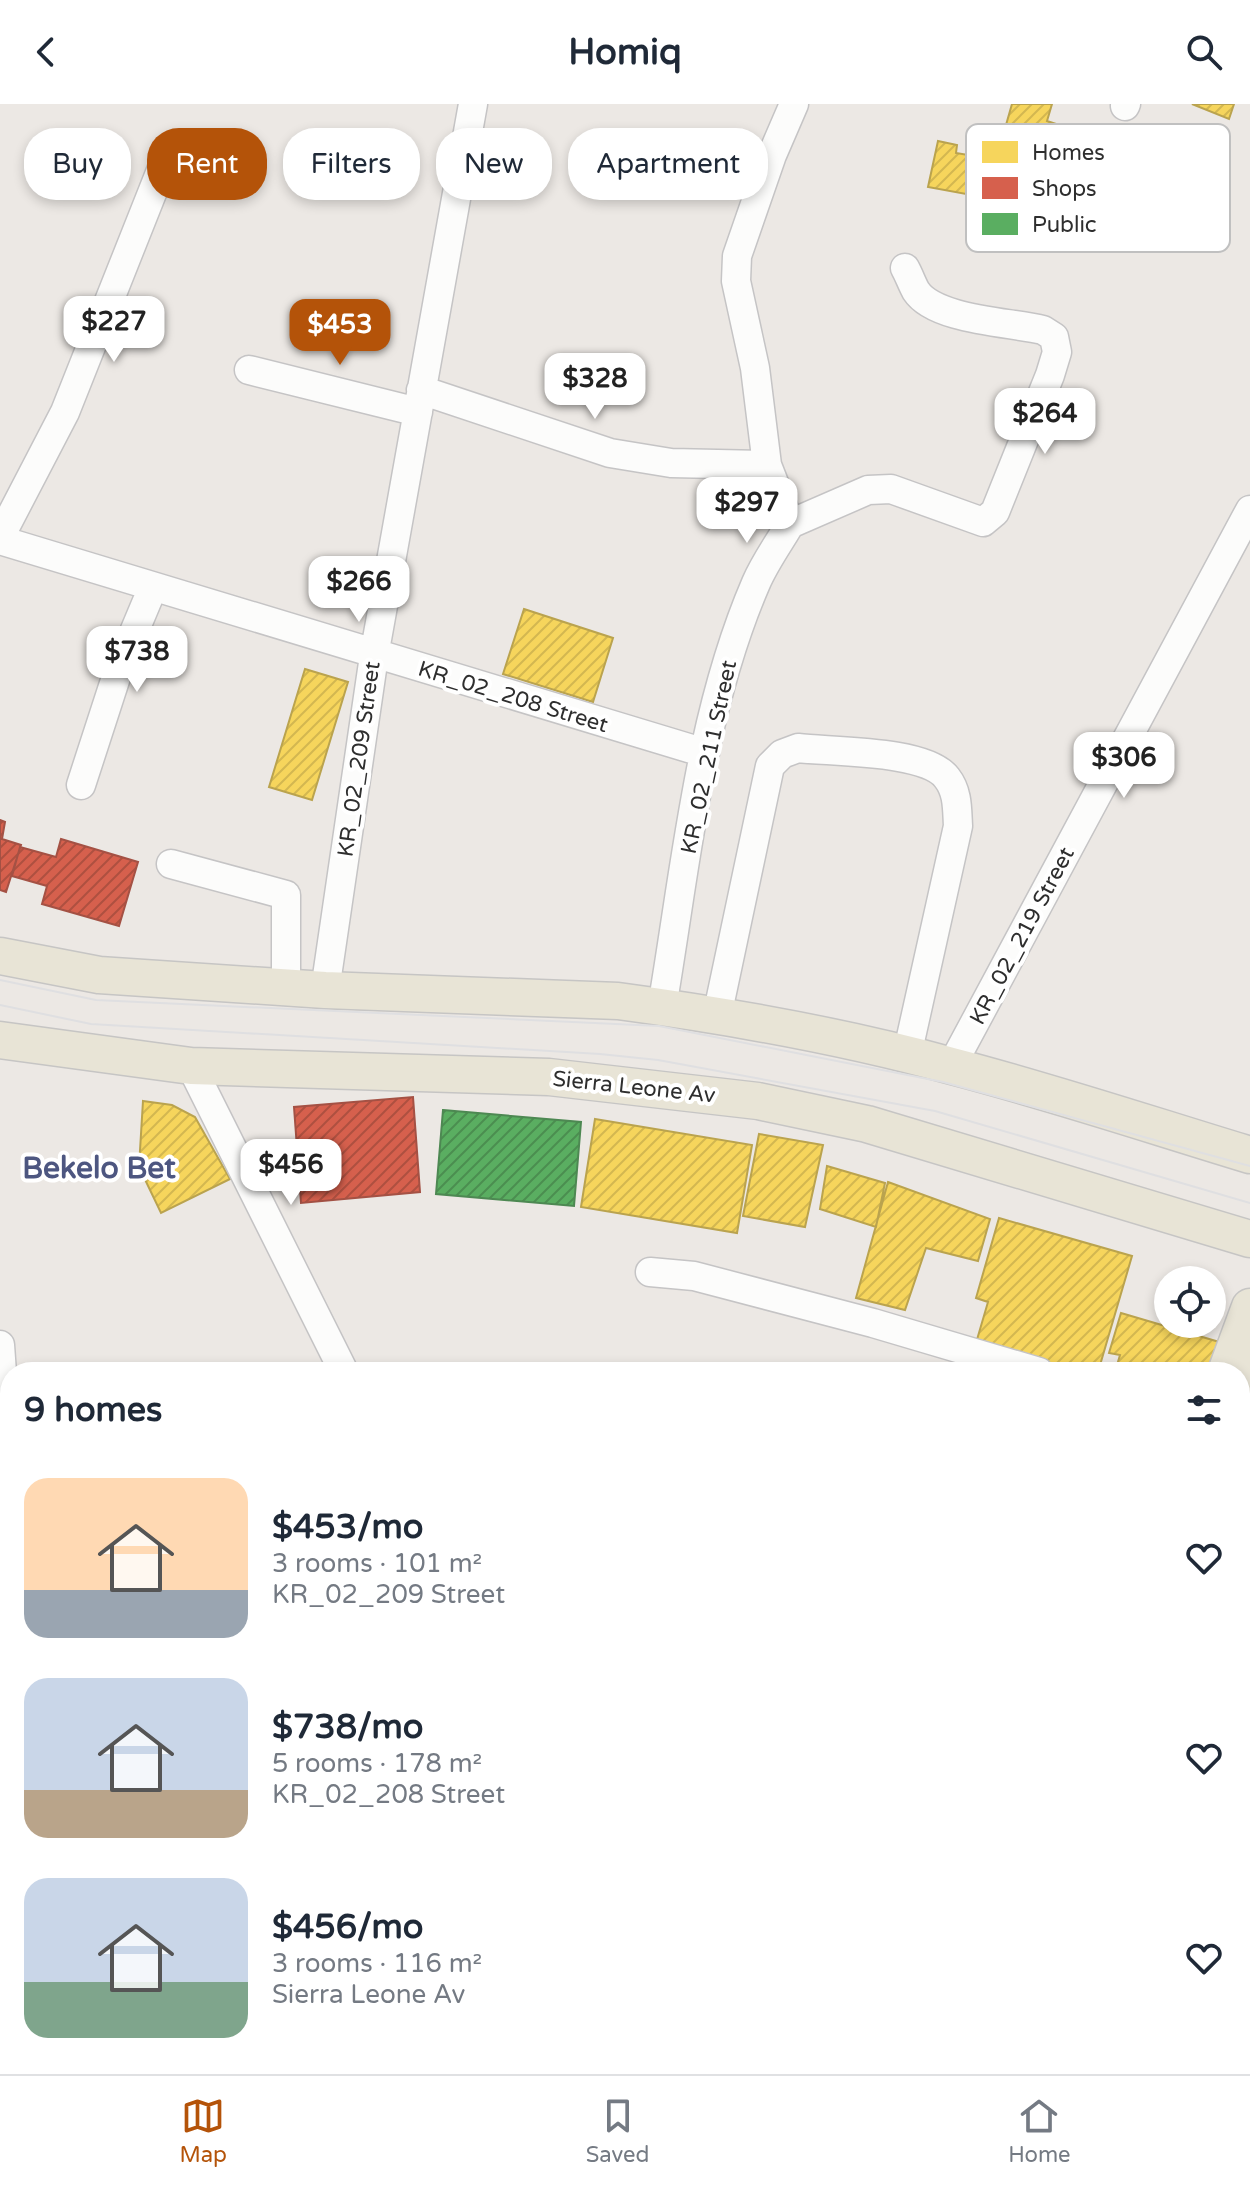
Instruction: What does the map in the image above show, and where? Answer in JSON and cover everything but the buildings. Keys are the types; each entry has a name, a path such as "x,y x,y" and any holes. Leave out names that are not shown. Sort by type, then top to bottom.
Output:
{"main road":[{"path":"0,956 99,975 325,990 558,998 662,1007 805,1031 952,1065 1250,1155"},
{"name":"Sierra Leone Av","path":"0,1040 191,1066 549,1077 758,1101 867,1124 1250,1239"},
{"path":"1230,1362 1250,1307"}],"street":[{"name":"KR_02_209 Street","path":"325,990 374,656 473,104"},
{"path":"794,104 772,155 737,256 736,281 755,368 767,465 790,524 868,490 901,492 983,522 995,512 1050,375 1057,352 1054,337 1043,330 948,312 929,304 917,293 905,268"},
{"path":"0,538 65,412 149,200"},
{"path":"249,370 420,401 610,453 671,463 767,465"},
{"name":"KR_02_219 Street","path":"952,1065 1250,510"},
{"name":"KR_02_211 Street","path":"662,1007 705,753 737,632 758,579 790,524"},
{"name":"KR_02_208 Street","path":"0,538 374,656 705,753"},
{"path":"81,785 119,668 153,587"},
{"path":"717,1016 770,766 782,754 798,748 916,760 936,767 948,779 957,800 958,826 907,1055"},
{"path":"171,864 286,895 286,988"},
{"path":"191,1066 339,1362"},
{"path":"650,1272 694,1276 998,1362"}],"tram line":[{"path":"0,980 96,1000 659,1026 943,1082 1250,1166"},
{"path":"0,1005 91,1024 658,1060 935,1111 1250,1203"}],"district":[{"name":"Bekelo Bet","path":"99,1168"}]}
